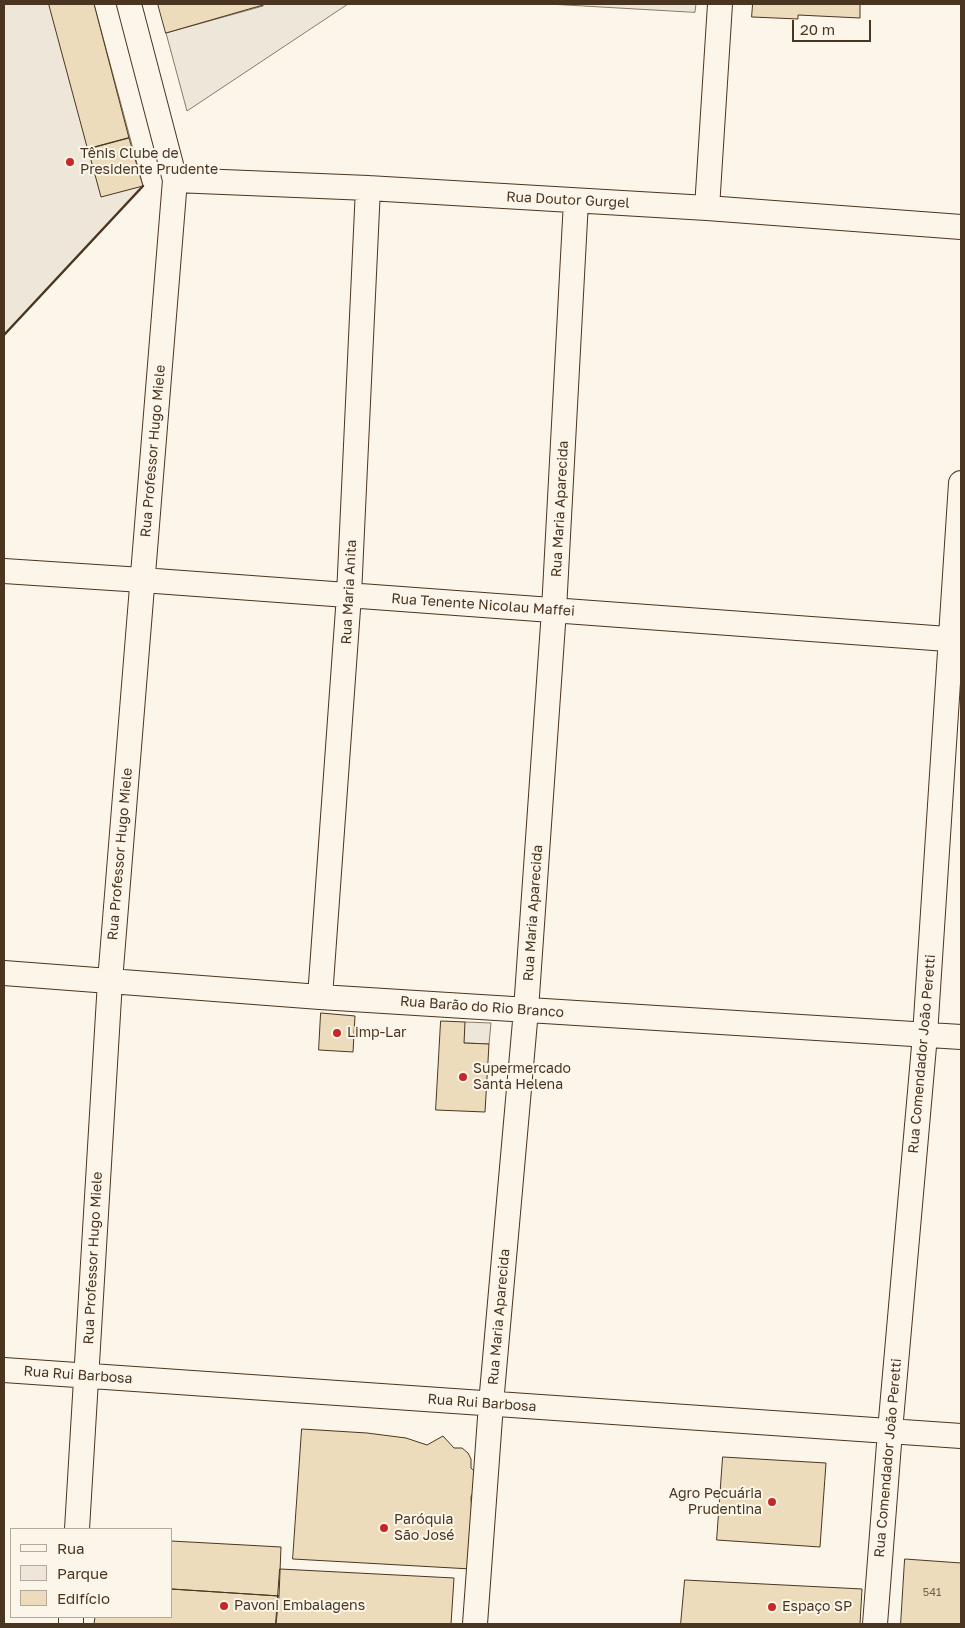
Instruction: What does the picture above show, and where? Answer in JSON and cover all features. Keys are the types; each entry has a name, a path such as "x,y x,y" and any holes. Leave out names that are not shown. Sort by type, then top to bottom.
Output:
{"street":[{"name":"Rua Professor Hugo Miele","path":"77,1528 110,980 175,180 129,4"},
{"path":"707,208 720,4"},
{"name":"Rua Doutor Gurgel","path":"175,180 368,188 707,208 961,227"},
{"name":"Rua Maria Anita","path":"320,997 349,595 368,188"},
{"name":"Rua Maria Aparecida","path":"475,1624 491,1404 526,1010 554,610 576,201"},
{"name":"Rua Comendador João Peretti","path":"876,1624 890,1431 925,1035 956,639 961,483"},
{"name":"Rua Tenente Nicolau Maffei","path":"4,571 956,639"},
{"name":"Rua Barão do Rio Branco","path":"4,972 320,997 961,1037"},
{"name":"Rua Rui Barbosa","path":"4,1370 961,1436"}],"green space":[{"name":"Tênis Clube de Presidente Prudente","path":"4,4 94,4 143,186 4,335"}],"shaded area":[{"path":"263,4 348,4 187,111 166,33 263,6"},
{"path":"549,4 696,4 695,12"},
{"path":"465,1022 491,1023 489,1044 464,1043"}],"building":[{"path":"49,4 94,4 129,138 88,149"},
{"path":"158,4 263,4 263,5 166,33"},
{"path":"753,4 860,4 860,18 798,15 798,19 752,17"},
{"path":"129,138 143,186 101,197 88,149"},
{"name":"Limp-Lar","path":"321,1013 355,1016 353,1052 319,1050"},
{"name":"Supermercado Santa Helena","path":"441,1021 465,1022 464,1043 489,1044 485,1112 436,1110"},
{"name":"Paróquia São José","path":"302,1429 367,1433 406,1438 427,1445 443,1436 454,1448 462,1448 471,1459 471,1468 480,1476 471,1497 474,1559 471,1569 293,1559"},
{"name":"Agro Pecuária Prudentina","path":"723,1457 826,1463 820,1547 717,1540"},
{"path":"172,1541 281,1547 279,1596 172,1589"},
{"path":"905,1559 961,1563 961,1624 901,1624"},
{"path":"280,1569 454,1578 451,1624 276,1624"},
{"name":"Espaço SP","path":"685,1580 862,1589 860,1624 681,1624"},
{"name":"Pavoni Embalagens","path":"172,1589 279,1596 276,1624 94,1624 95,1618 172,1618"}],"wall":[{"path":"4,335 143,186"}],"place":[{"name":"Tênis Clube de Presidente Prudente","path":"70,162"},
{"name":"Limp-Lar","path":"337,1033"},
{"name":"Supermercado Santa Helena","path":"463,1077"},
{"name":"Agro Pecuária Prudentina","path":"772,1502"},
{"name":"Paróquia São José","path":"384,1528"},
{"name":"Pavoni Embalagens","path":"224,1606"},
{"name":"Espaço SP","path":"772,1607"}]}
